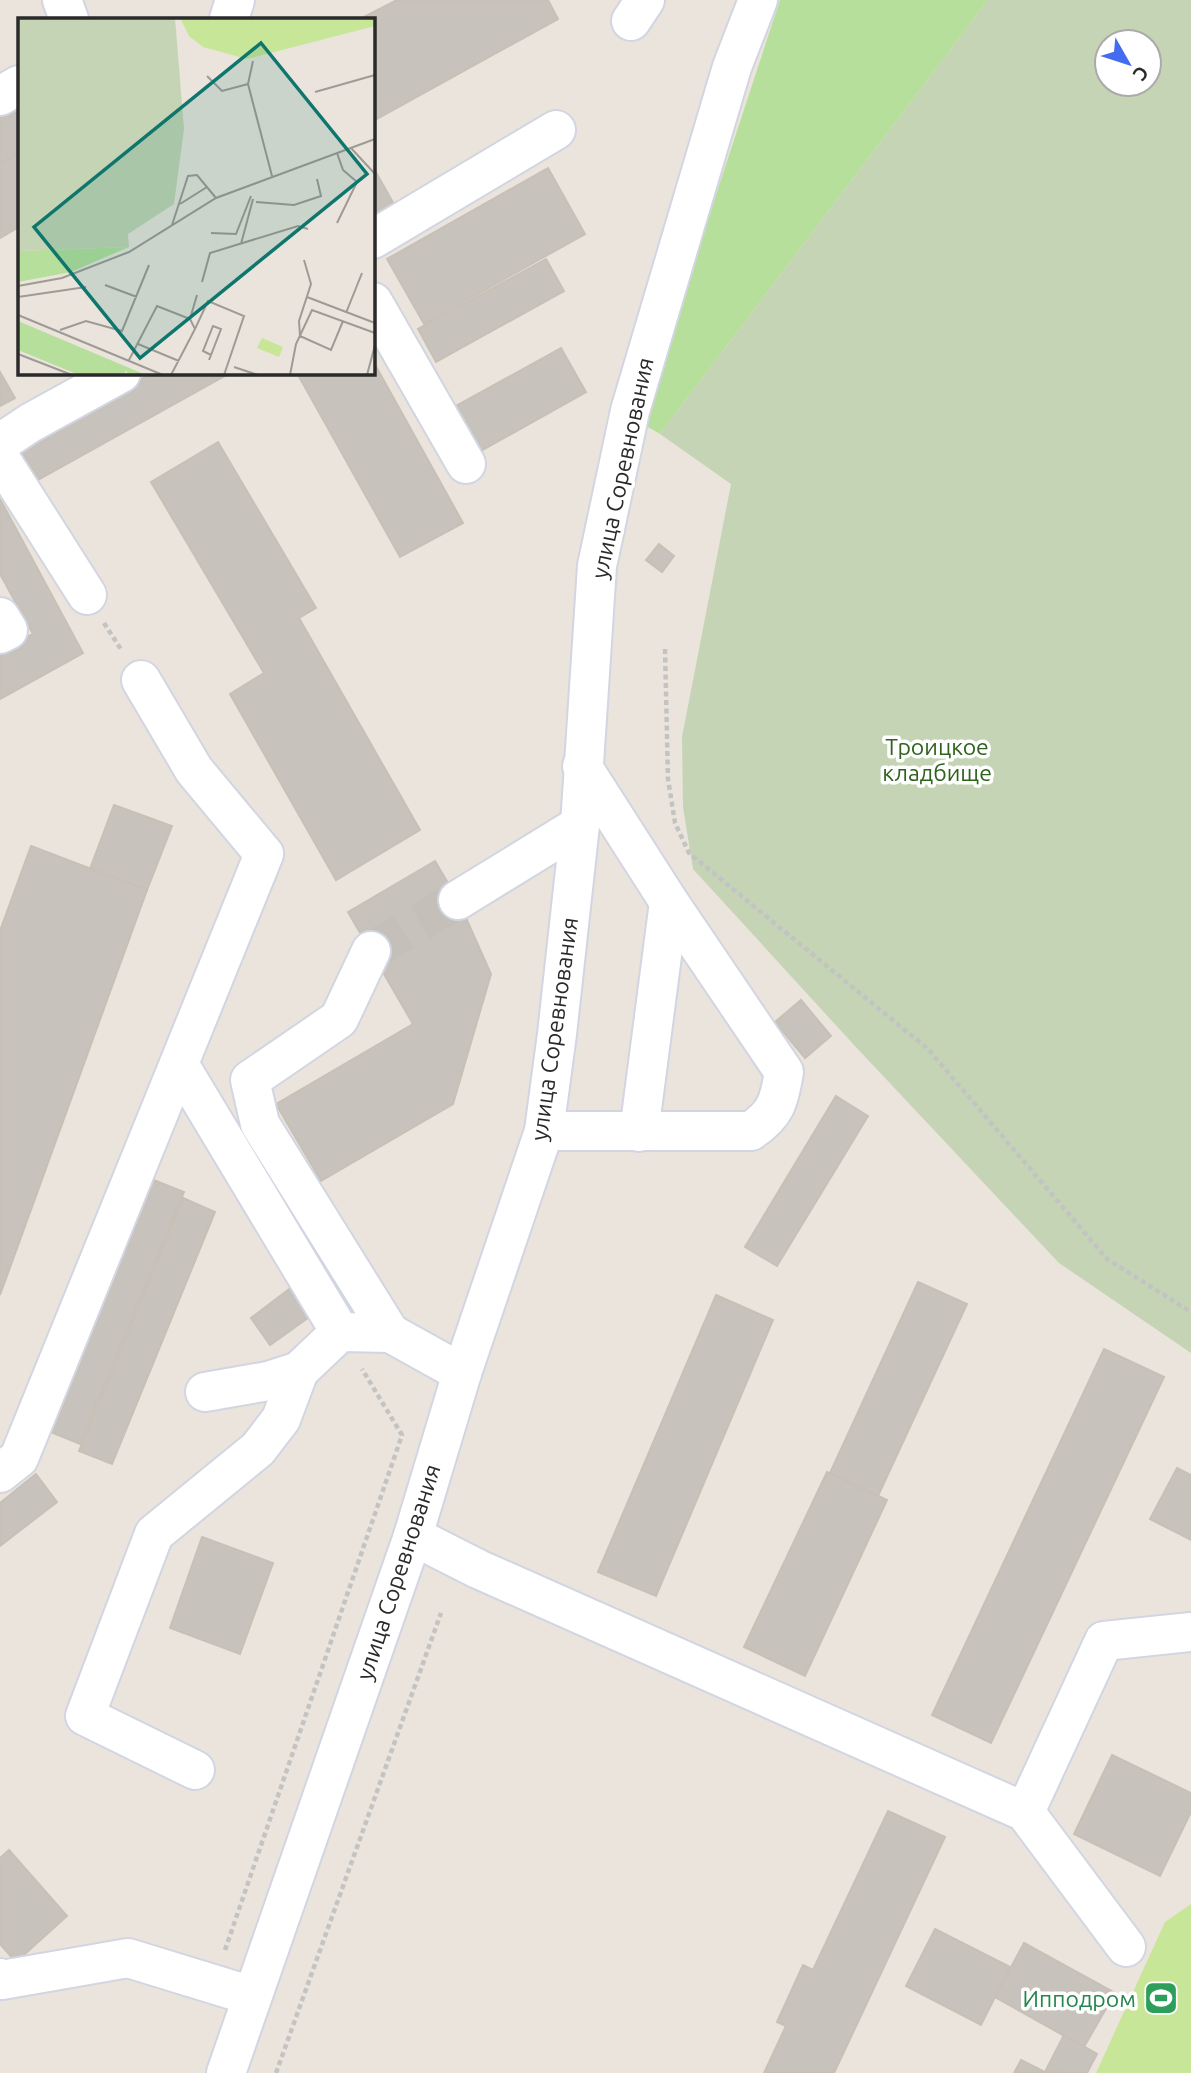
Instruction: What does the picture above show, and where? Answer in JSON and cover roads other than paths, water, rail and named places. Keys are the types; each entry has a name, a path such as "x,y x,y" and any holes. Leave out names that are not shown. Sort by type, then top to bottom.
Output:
{"street":[{"path":"62,0 69,18"},
{"path":"229,18 235,0"},
{"name":"улица Соревнования","path":"226,2073 413,1536 462,1373 544,1131 580,825 597,566 630,411 732,67 758,0"},
{"path":"0,96 18,86"},
{"path":"374,238 555,130"},
{"path":"374,304 466,464"},
{"path":"0,443 30,423 119,374"},
{"path":"0,458 88,595"},
{"path":"0,617 8,630 0,634"},
{"path":"0,1473 19,1458 264,854 194,770 141,680"},
{"path":"544,1131 751,1132 768,1119 780,1094 784,1072 669,902 582,766"},
{"path":"458,900 580,825"},
{"path":"639,1132 669,902"},
{"path":"371,951 339,1019 250,1080 260,1124 390,1333"},
{"path":"179,1064 340,1332"},
{"path":"205,1392 268,1381 299,1371 340,1332 390,1333 462,1373"},
{"path":"195,1770 85,1716 154,1534 258,1449 281,1419 299,1371"},
{"path":"413,1536 478,1569 1025,1812 1126,1947"},
{"path":"1025,1812 1104,1640 1191,1632"},
{"path":"0,1978 2,1980 128,1958 252,1996"}],"tunnel":[{"path":"371,951 458,900"}],"place":[{"name":"Ипподром","path":"1161,1998"}],"park label":[{"name":"Троицкое кладбище","path":"937,759"}]}
